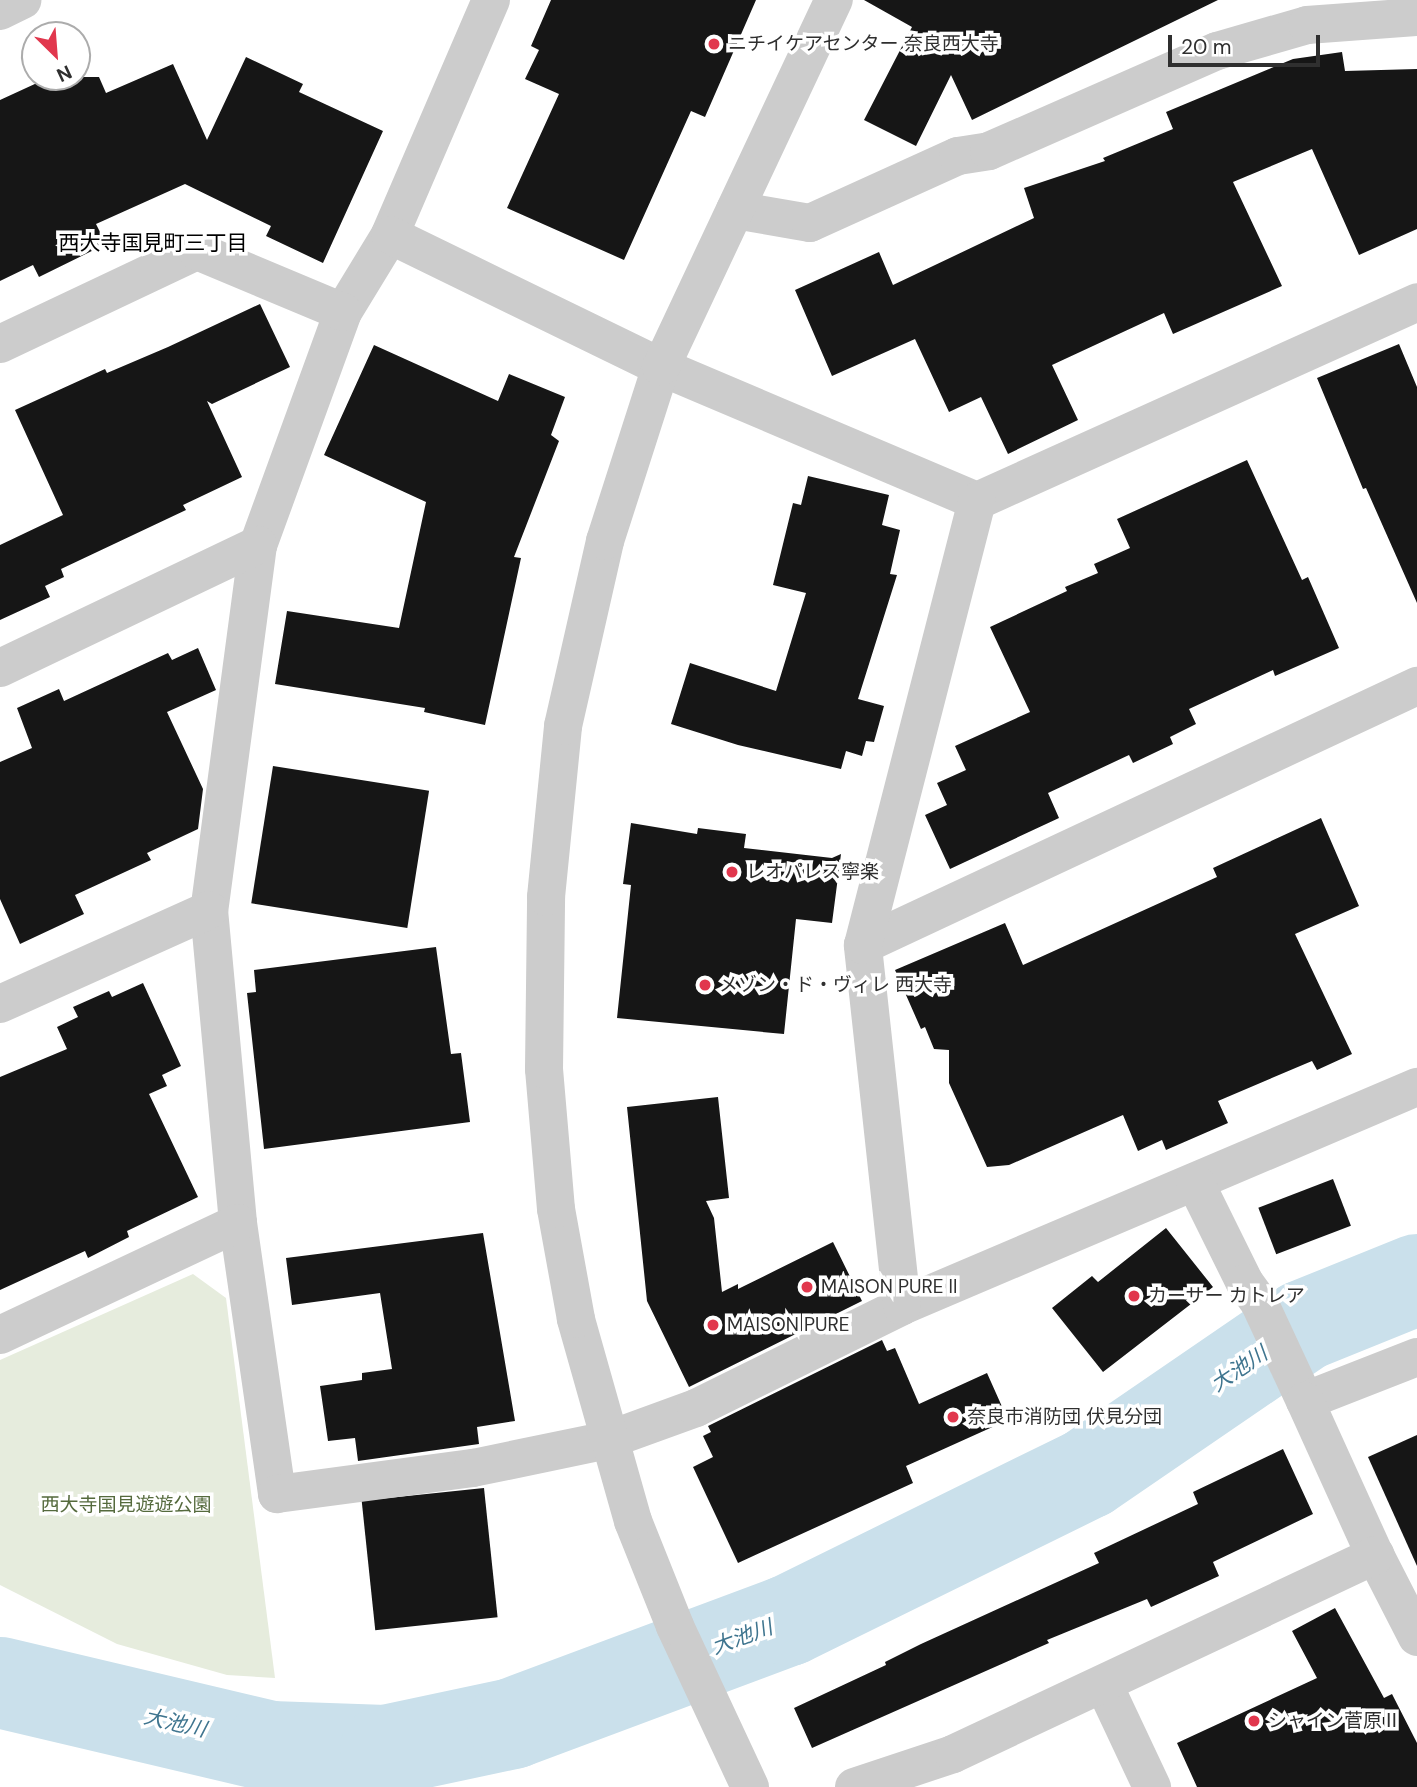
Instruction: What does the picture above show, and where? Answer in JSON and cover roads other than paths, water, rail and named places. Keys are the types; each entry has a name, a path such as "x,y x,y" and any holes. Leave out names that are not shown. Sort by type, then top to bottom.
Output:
{"street":[{"path":"0,10 23,0"},
{"path":"491,0 390,235 343,312 258,545 209,910 238,1223 277,1494 473,1468 608,1440 696,1408 902,1306 1417,1087"},
{"path":"750,1787 675,1626 633,1521 576,1319 556,1209 544,1069 546,897 563,726 605,541 661,367 834,0"},
{"path":"734,210 810,223 958,156 989,151 1217,51 1307,25 1417,17"},
{"path":"390,235 661,367 977,501 1417,302"},
{"path":"0,344 197,251 343,312"},
{"path":"902,1306 863,945 977,501"},
{"path":"0,668 258,545"},
{"path":"863,945 1417,686"},
{"path":"0,1004 209,910"},
{"path":"1195,1182 1245,1283 1259,1302 1375,1555 1417,1637"},
{"path":"0,1335 238,1223"},
{"path":"1305,1401 1417,1357"},
{"path":"854,1787 953,1754 1375,1555"},
{"path":"1104,1685 1152,1787"}],"waterway":[{"name":"大池川","path":"0,1682 270,1746 385,1750 512,1723 788,1620 1087,1473 1303,1325 1417,1279"}],"place":[{"name":"ニチイケアセンター 奈良西大寺","path":"714,44"},
{"name":"レオパレス寧楽","path":"732,872"},
{"name":"メゾン・ド・ヴィレ 西大寺","path":"705,985"},
{"name":"MAISON PURE II","path":"807,1287"},
{"name":"カーサー カトレア","path":"1134,1296"},
{"name":"MAISON PURE","path":"713,1325"},
{"name":"奈良市消防団 伏見分団","path":"953,1417"},
{"name":"シャイン菅原Ⅱ","path":"1254,1721"}],"district":[{"name":"西大寺国見町三丁目","path":"153,243"}],"park label":[{"name":"西大寺国見遊遊公園","path":"126,1505"}]}
